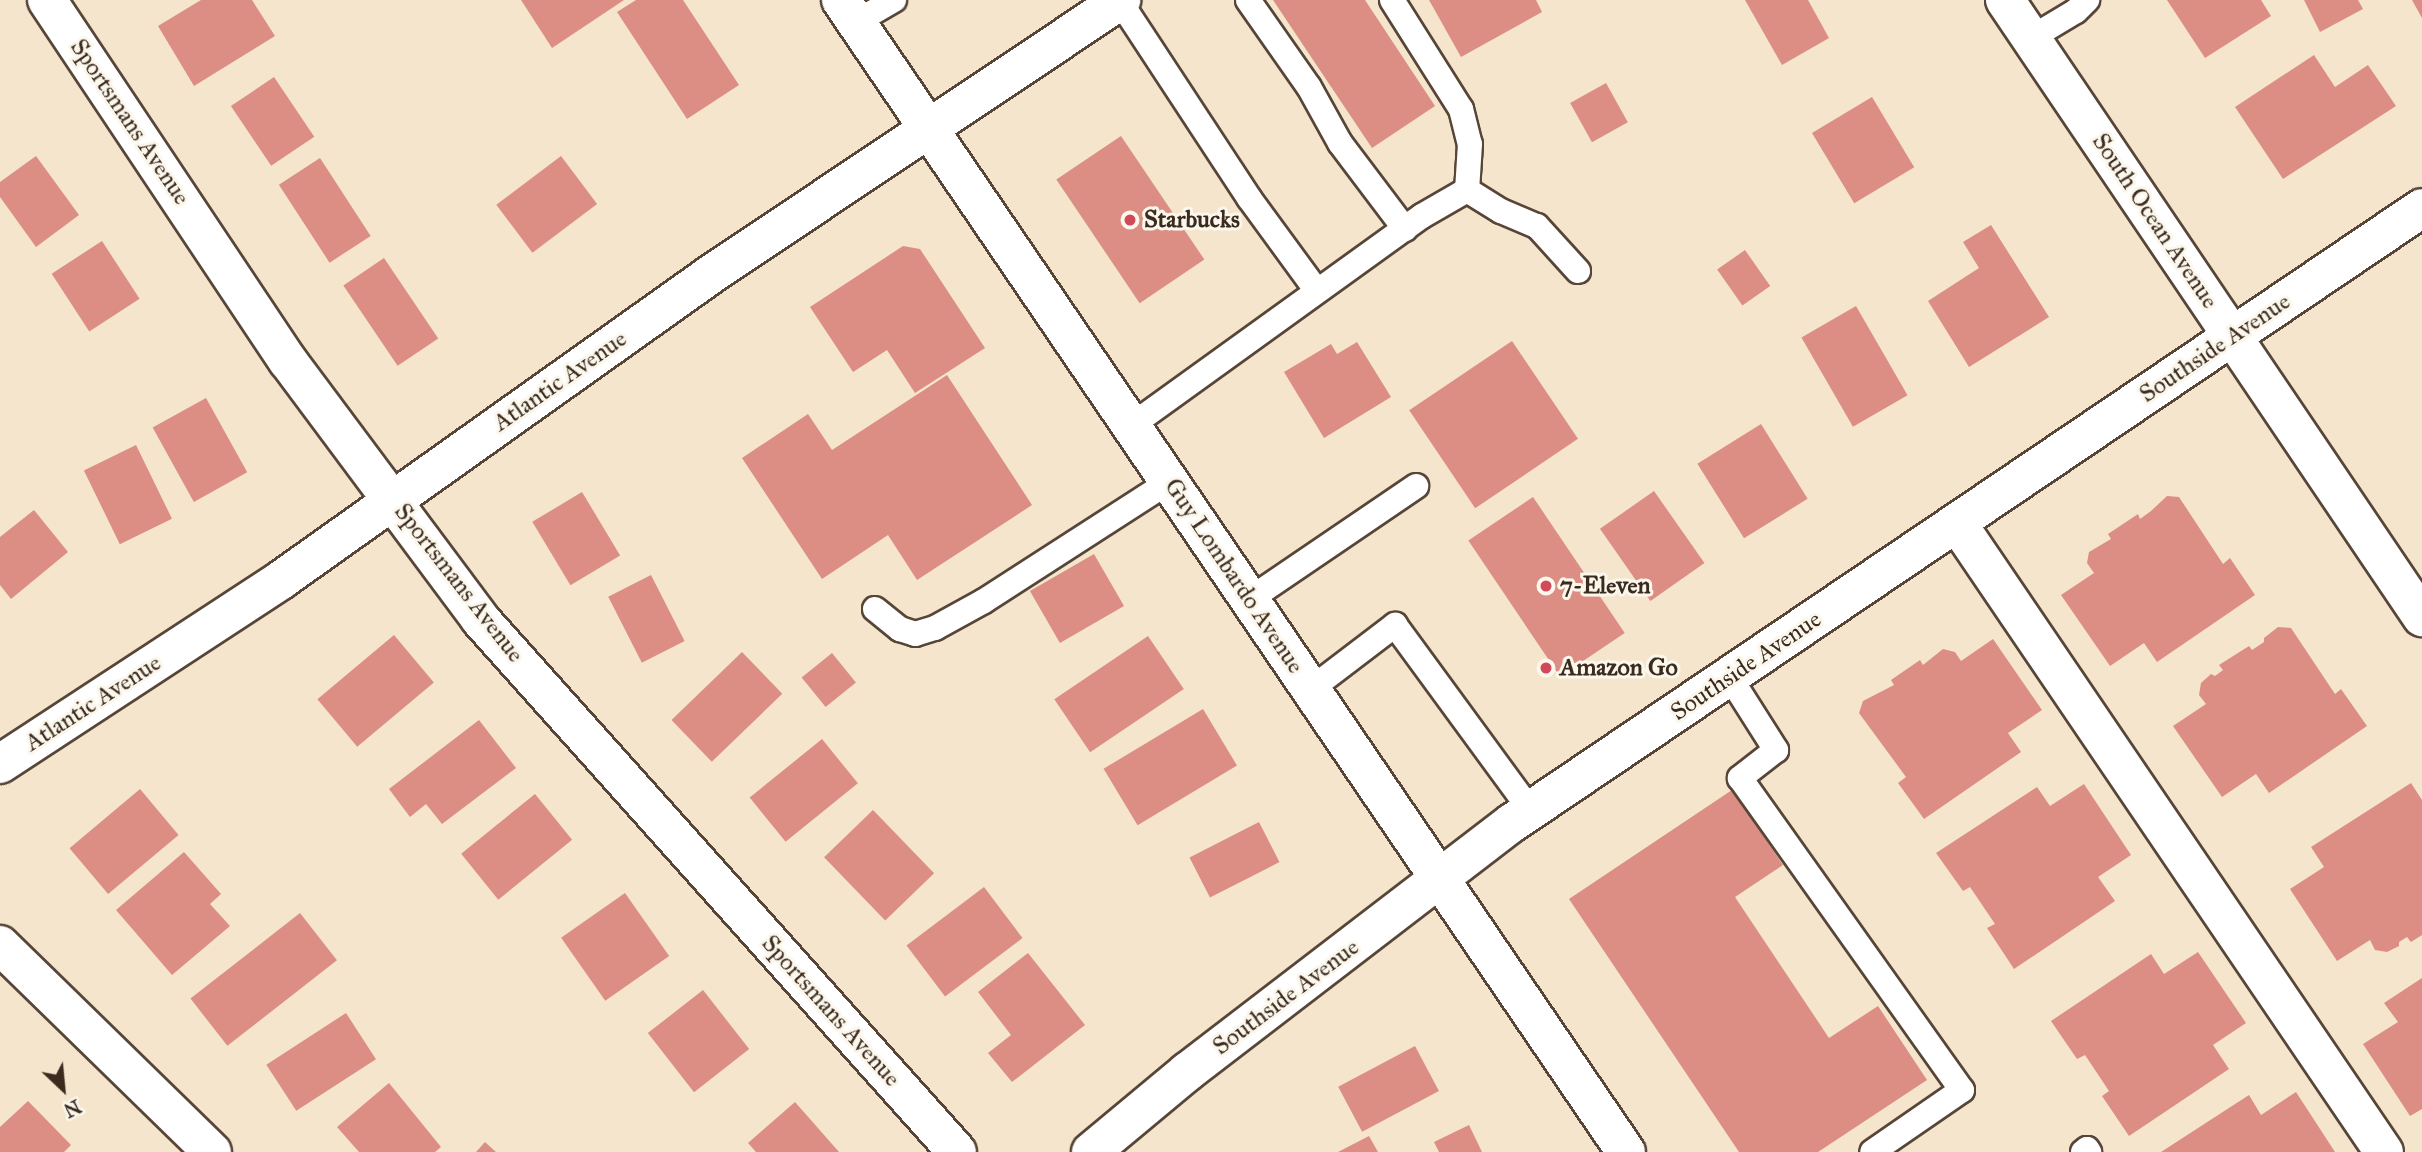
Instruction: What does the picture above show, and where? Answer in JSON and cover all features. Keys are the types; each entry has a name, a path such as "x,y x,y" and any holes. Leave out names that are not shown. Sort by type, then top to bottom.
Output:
{"street":[{"name":"Sportsmans Avenue","path":"47,0 288,361 394,499 480,619 957,1152"},
{"name":"Atlantic Avenue","path":"0,764 281,580 710,275 1120,0"},
{"name":"South Ocean Avenue","path":"2006,0 2422,617"},
{"name":"Guy Lombardo Avenue","path":"848,11 930,127 1626,1152"},
{"name":"Southside Avenue","path":"1091,1152 1187,1072 1531,811 2422,208"},
{"path":"1957,523 2384,1152"},
{"path":"0,945 212,1152"}],"lane":[{"path":"848,11 894,0"},
{"path":"1120,0 1249,198 1317,291"},
{"path":"1248,0 1309,87 1340,143 1405,229"},
{"path":"1392,0 1461,109 1470,144 1467,190"},
{"path":"2031,38 2087,0"},
{"path":"1132,425 1405,229 1467,190"},
{"path":"1467,190 1501,211 1537,226 1578,271"},
{"path":"875,609 900,629 915,635 935,628 984,601 1170,481"},
{"path":"1250,600 1416,486"},
{"path":"1311,689 1395,625 1531,811"},
{"path":"1729,677 1776,750 1740,778 1962,1090 1872,1152"},
{"path":"2083,1152 2087,1149 2089,1152"}],"building":[{"path":"201,0 252,0 275,36 194,86 158,26"},
{"path":"521,0 624,0 552,48"},
{"path":"636,0 683,0 739,85 687,119 617,12"},
{"path":"1273,0 1365,0 1435,106 1372,148"},
{"path":"1429,0 1536,0 1542,12 1461,57"},
{"path":"1745,0 1808,0 1829,38 1782,65"},
{"path":"2167,0 2261,0 2271,16 2205,58"},
{"path":"2304,0 2358,0 2363,9 2320,32"},
{"path":"2412,0 2422,0 2422,18"},
{"path":"2314,55 2335,87 2368,65 2396,106 2283,179 2235,107"},
{"path":"274,77 314,137 271,166 231,106"},
{"path":"1606,83 1628,122 1592,142 1570,103"},
{"path":"1872,97 1914,167 1854,203 1812,133"},
{"name":"Starbucks","path":"1121,136 1204,260 1140,303 1056,180"},
{"path":"36,156 79,215 36,247 0,197 0,182"},
{"path":"561,156 597,204 532,253 496,205"},
{"path":"320,158 371,236 330,263 279,185"},
{"path":"1991,225 2049,317 1969,367 1928,301 1979,268 1963,242"},
{"path":"102,241 140,299 89,332 52,274"},
{"path":"903,246 920,249 985,348 915,393 887,350 853,372 810,307"},
{"path":"1745,250 1770,286 1742,306 1717,270"},
{"path":"384,258 438,338 398,366 343,285"},
{"path":"1856,306 1908,395 1853,427 1801,338"},
{"path":"1512,341 1578,439 1475,508 1409,410"},
{"path":"1357,342 1391,397 1324,438 1284,372 1331,344 1337,354"},
{"path":"947,375 1032,505 917,580 888,535 822,579 742,458 808,414 832,450"},
{"path":"206,398 247,472 194,502 153,428"},
{"path":"1761,424 1808,499 1744,538 1697,464"},
{"path":"136,445 172,519 120,544 84,470"},
{"path":"1654,491 1704,563 1650,601 1600,529"},
{"path":"582,492 620,555 570,585 532,522"},
{"path":"2167,496 2179,497 2223,564 2230,558 2255,595 2157,662 2144,643 2110,666 2061,595 2094,573 2087,563 2089,552 2111,539 2108,534 2138,514 2140,519"},
{"name":"7-Eleven","path":"1533,497 1625,633 1560,677 1468,541"},
{"path":"34,510 68,552 11,599 0,585 0,537"},
{"path":"1094,554 1124,606 1060,643 1030,591"},
{"path":"651,575 685,641 642,663 608,597"},
{"path":"2278,627 2291,628 2335,694 2341,689 2367,726 2269,793 2256,774 2222,797 2173,726 2206,704 2199,695 2201,683 2211,674 2215,676 2223,670 2219,665 2249,646 2252,650"},
{"path":"394,635 434,682 357,747 317,699"},
{"path":"1148,636 1184,689 1090,752 1054,699"},
{"path":"1993,639 2042,710 2008,733 2021,752 1924,819 1898,783 1906,777 1859,713 1863,701 1894,685 1891,680 1920,660 1923,665 1943,649 1955,652 1961,661"},
{"path":"742,652 782,694 712,762 672,720"},
{"path":"832,653 856,683 826,707 802,678"},
{"path":"1203,709 1237,766 1138,825 1104,769"},
{"path":"479,720 516,768 442,824 426,804 410,817 389,789"},
{"path":"822,739 858,783 786,842 750,798"},
{"path":"2411,783 2422,800 2422,935 2411,942 2407,937 2399,942 2399,946 2387,952 2375,950 2370,940 2337,961 2290,889 2324,867 2311,847"},
{"path":"2084,784 2131,855 2098,877 2115,901 2014,969 1987,928 1995,924 1970,887 1963,891 1936,853 2037,787 2050,806"},
{"path":"140,789 179,835 108,894 70,848"},
{"path":"1732,790 1783,865 1735,897 1829,1038 1878,1006 1927,1080 1818,1152 1739,1152 1569,899"},
{"path":"535,794 572,840 498,900 461,854"},
{"path":"873,810 934,873 885,921 824,857"},
{"path":"1259,822 1279,862 1210,898 1190,857"},
{"path":"184,852 221,894 210,904 230,926 172,975 116,910"},
{"path":"984,887 1023,938 945,996 907,945"},
{"path":"625,893 669,956 605,1001 561,938"},
{"path":"300,913 337,960 227,1046 190,999"},
{"path":"2198,952 2246,1023 2213,1045 2229,1069 2129,1136 2102,1096 2109,1091 2085,1055 2077,1059 2051,1021 2151,954 2164,974"},
{"path":"1028,953 1085,1025 1012,1082 988,1053 1011,1035 978,992"},
{"path":"2422,978 2422,1109 2410,1116 2363,1044 2398,1022 2384,1003"},
{"path":"703,990 749,1049 694,1092 648,1033"},
{"path":"346,1013 376,1059 296,1111 266,1065"},
{"path":"1415,1046 1439,1091 1362,1132 1338,1087"},
{"path":"389,1083 441,1147 435,1152 359,1152 337,1127"},
{"path":"2296,1092 2335,1152 2161,1152 2249,1095 2261,1115"},
{"path":"28,1101 71,1145 64,1152 0,1152 0,1127"},
{"path":"795,1102 839,1152 756,1152 748,1143"},
{"path":"1469,1125 1482,1152 1439,1152 1434,1142"},
{"path":"1369,1136 1378,1152 1338,1152"},
{"path":"485,1142 496,1152 476,1152"}],"place":[{"name":"Starbucks","path":"1130,220"},
{"name":"7-Eleven","path":"1546,586"},
{"name":"Amazon Go","path":"1546,668"}]}
